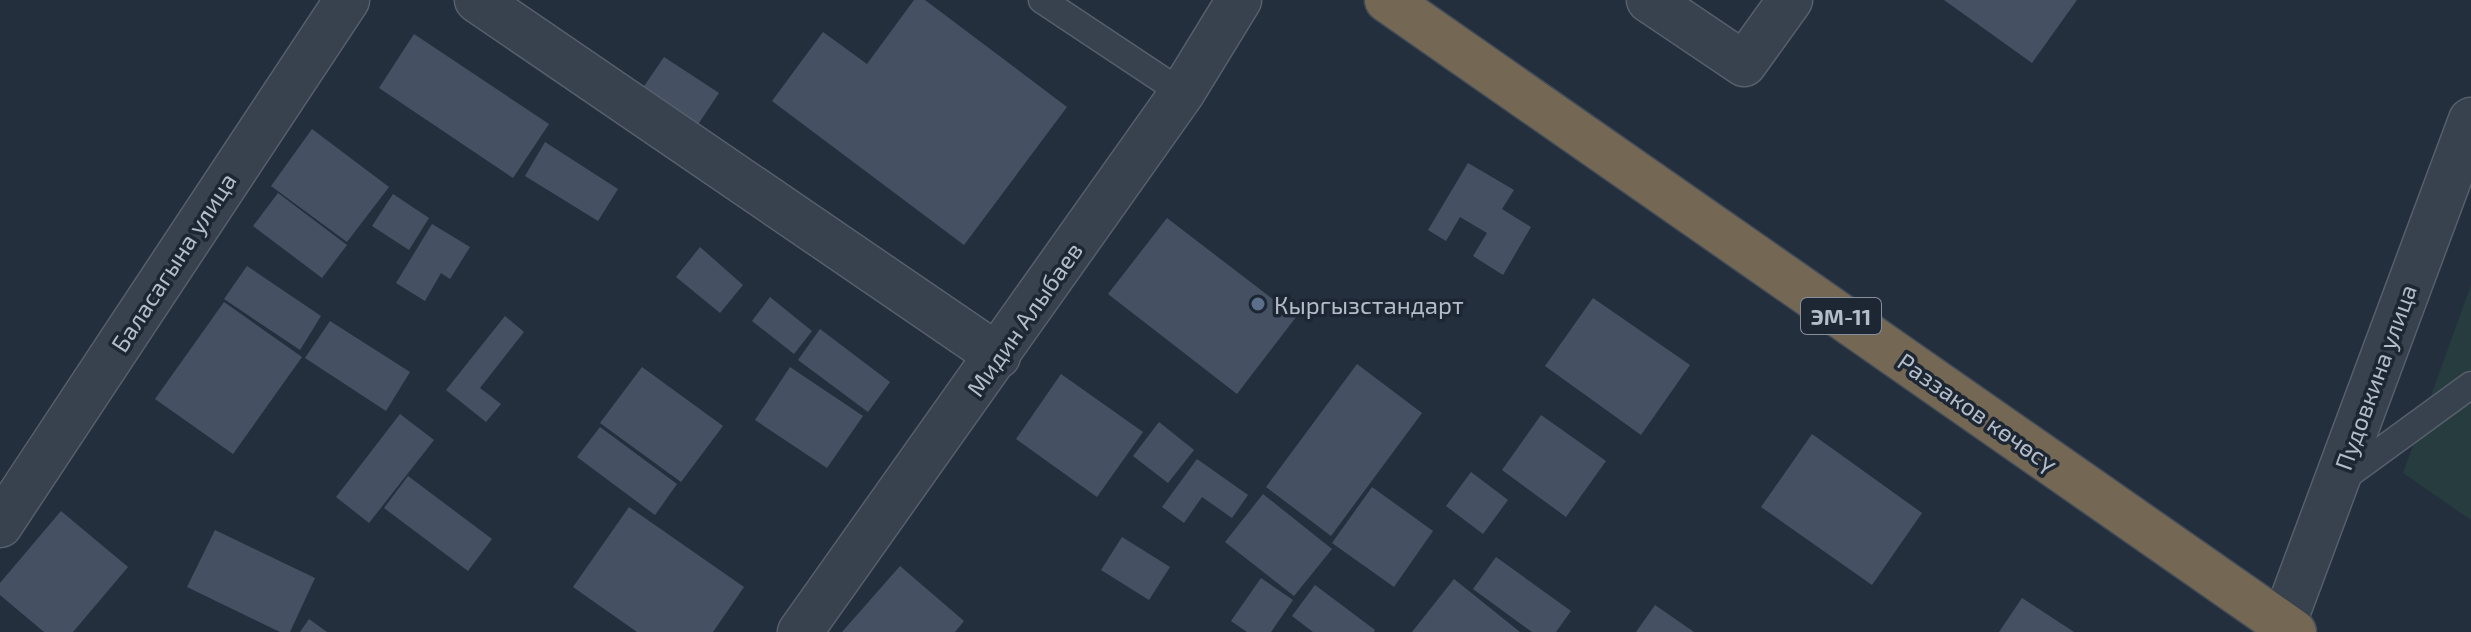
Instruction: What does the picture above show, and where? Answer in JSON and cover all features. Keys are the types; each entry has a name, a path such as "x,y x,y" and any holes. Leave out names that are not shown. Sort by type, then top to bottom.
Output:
{"highway":[{"name":"Раззаков көчөсү","path":"1387,0 2285,630"}],"street":[{"name":"Баласагына улица","path":"0,525 347,0"},
{"path":"477,0 998,356"},
{"name":"Мидин Алыбаев","path":"800,632 1182,93 1239,0"},
{"path":"1649,0 1744,64 1790,0"},
{"name":"Пудовкина улица","path":"2285,630 2335,483 2471,120"}],"lane":[{"path":"1042,0 1182,93"},
{"path":"2335,483 2471,385"}],"green space":[{"path":"2471,285 2471,520 2403,473"}],"building":[{"path":"914,0 925,0 1067,107 964,245 772,101 823,32 867,64"},
{"path":"1944,0 2077,0 2032,63"},
{"path":"414,34 549,124 513,178 379,88"},
{"path":"664,57 719,93 691,135 636,98"},
{"path":"312,129 389,187 347,242 271,186"},
{"path":"545,142 618,189 598,221 525,176"},
{"path":"1468,163 1514,190 1502,209 1531,227 1503,275 1473,256 1487,233 1460,217 1446,241 1428,230"},
{"path":"278,193 347,245 322,278 253,226"},
{"path":"393,194 429,218 409,250 372,226"},
{"path":"1167,218 1296,317 1237,394 1108,294"},
{"path":"432,224 470,247 450,279 441,273 425,301 396,283"},
{"path":"700,247 743,285 720,313 676,277"},
{"path":"247,266 321,316 300,350 224,299"},
{"path":"770,297 812,331 794,354 752,321"},
{"path":"1593,298 1690,365 1641,435 1545,366"},
{"path":"224,302 302,357 233,454 155,399"},
{"path":"505,316 524,332 480,388 501,404 486,422 446,390"},
{"path":"330,321 410,372 386,411 305,358"},
{"path":"820,329 890,382 868,412 798,360"},
{"path":"1357,364 1422,413 1331,536 1266,487"},
{"path":"642,367 723,426 681,482 600,423"},
{"path":"790,367 863,416 827,468 755,420"},
{"path":"1061,374 1143,432 1097,497 1016,439"},
{"path":"400,414 434,440 369,523 336,497"},
{"path":"1541,415 1606,461 1566,517 1502,470"},
{"path":"1159,422 1194,450 1168,483 1133,456"},
{"path":"600,427 677,484 655,515 577,457"},
{"path":"1812,434 1922,513 1872,585 1761,507"},
{"path":"1197,459 1248,495 1232,518 1202,497 1184,523 1162,507"},
{"path":"1471,472 1508,500 1483,534 1446,506"},
{"path":"408,476 492,539 468,571 384,508"},
{"path":"1372,487 1433,531 1394,587 1332,543"},
{"path":"1263,494 1332,549 1294,596 1225,542"},
{"path":"629,507 744,587 713,632 637,632 573,587"},
{"path":"61,511 128,567 73,632 44,632 0,595 0,583"},
{"path":"215,530 315,578 290,632 280,632 187,587"},
{"path":"1122,537 1170,567 1149,600 1101,570"},
{"path":"1496,557 1571,611 1556,632 1532,632 1473,589"},
{"path":"900,566 964,621 955,632 842,632"},
{"path":"1261,578 1293,600 1271,632 1247,632 1231,621"},
{"path":"1454,579 1520,632 1412,632"},
{"path":"1315,585 1374,632 1313,632 1292,616"},
{"path":"2022,598 2074,632 1999,632"},
{"path":"1655,605 1694,632 1636,632"},
{"path":"309,619 327,632 300,632"}],"place":[{"name":"Кыргызстандарт","path":"1258,304"}]}
